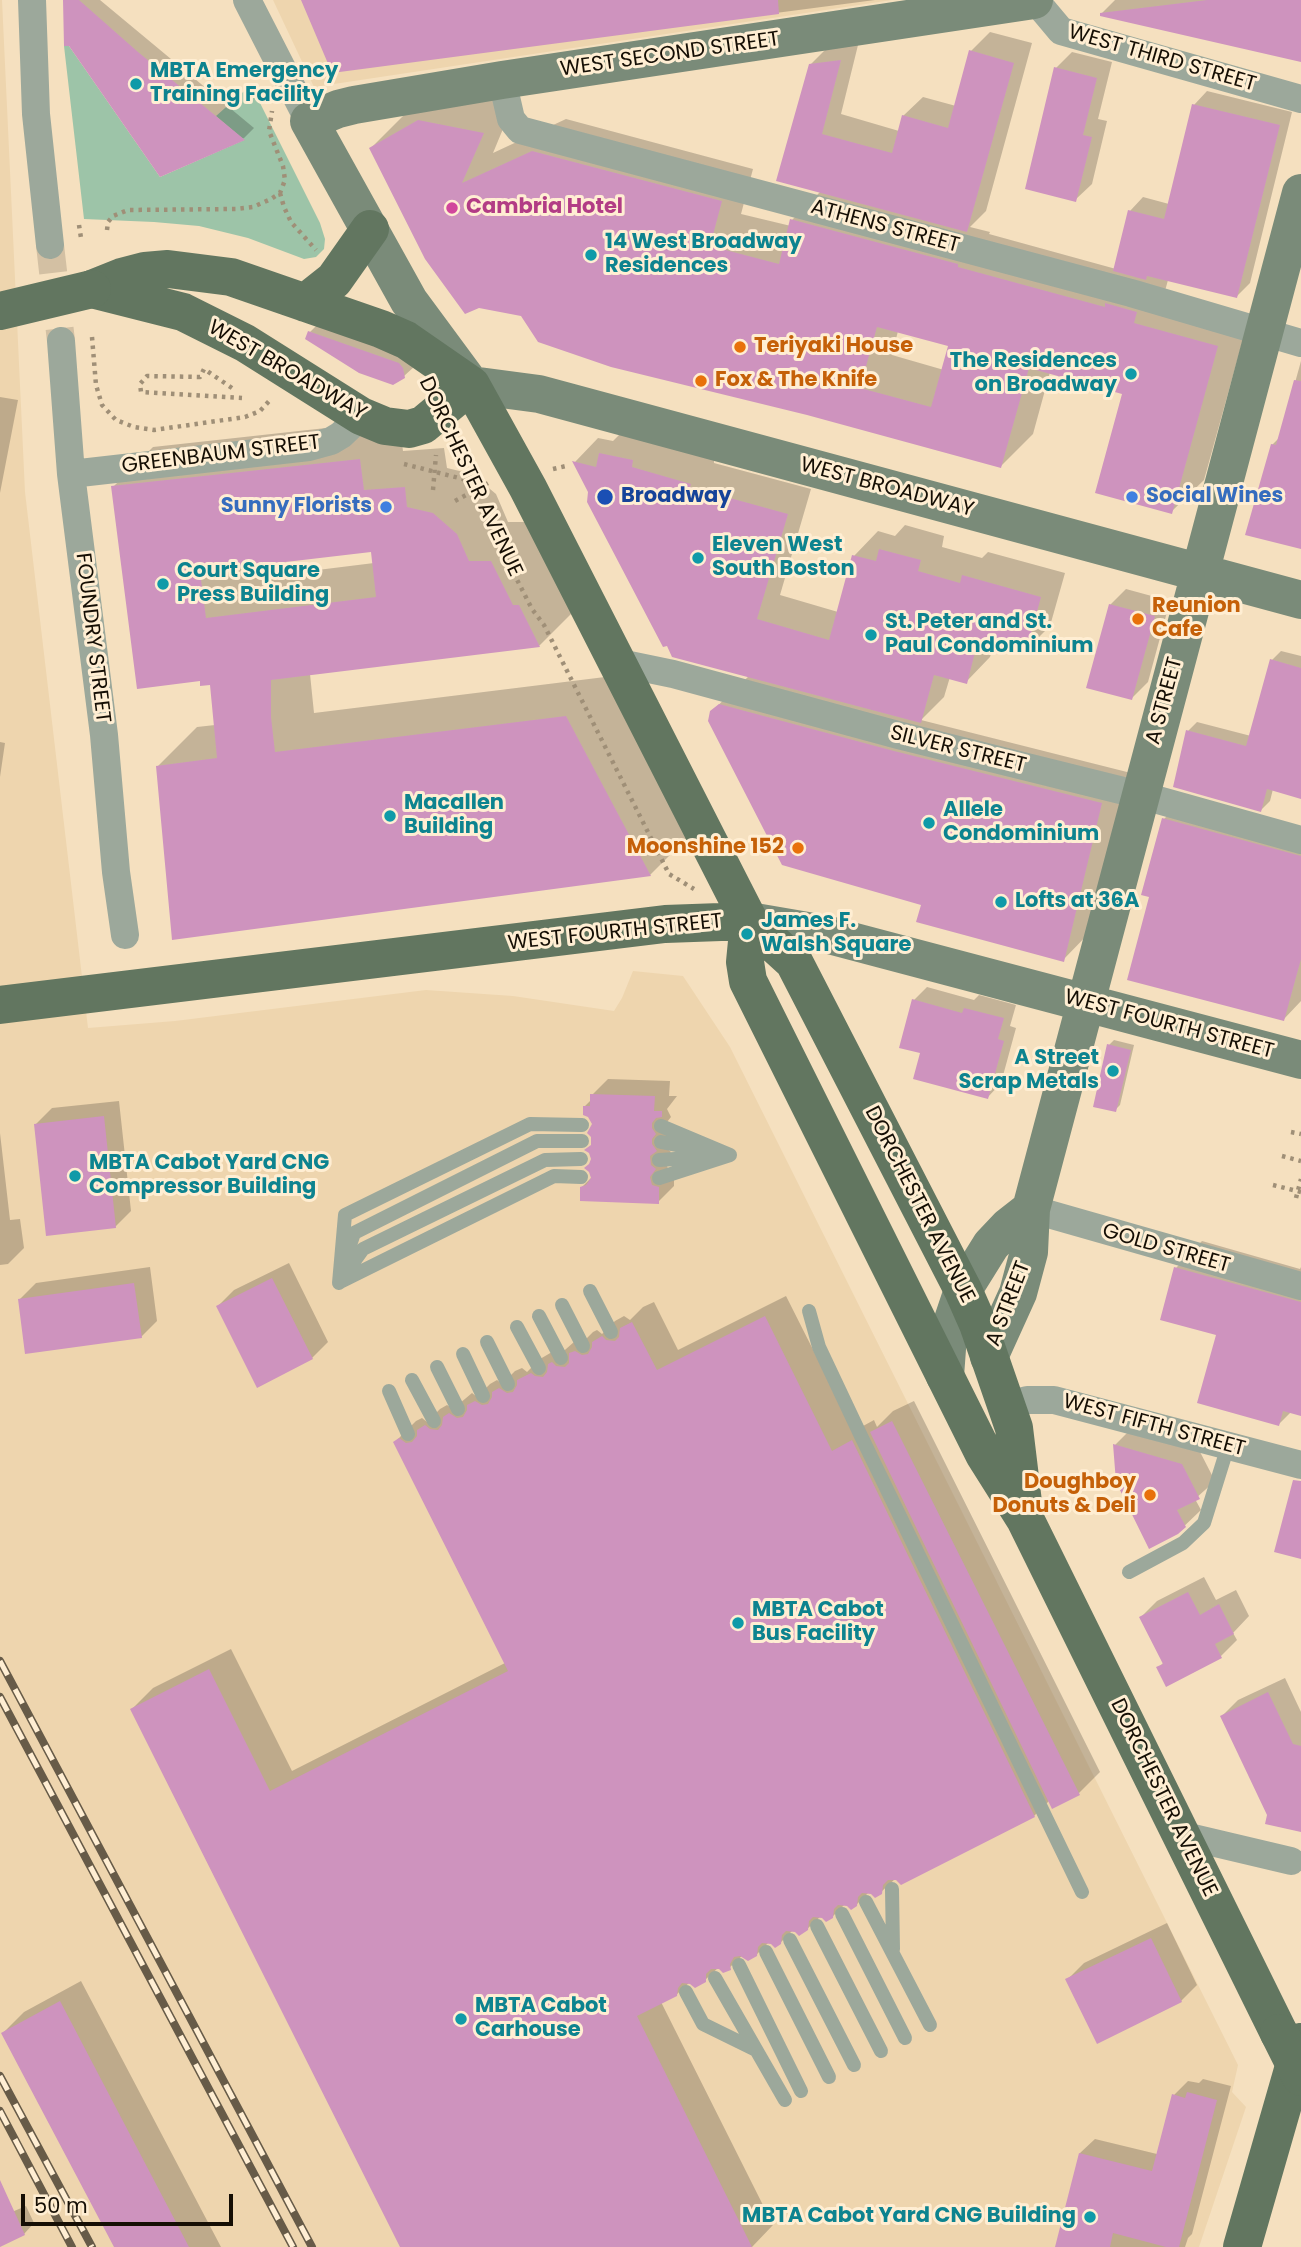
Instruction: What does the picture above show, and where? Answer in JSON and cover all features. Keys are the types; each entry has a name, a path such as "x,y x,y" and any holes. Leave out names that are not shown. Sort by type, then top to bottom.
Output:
{"main road":[{"name":"WEST SECOND STREET","path":"309,121 354,105 502,80 1035,0"},
{"name":"DORCHESTER AVENUE","path":"309,121 409,301 471,385 528,488 749,921 794,962 963,1290 1016,1437 1025,1519"},
{"name":"A STREET","path":"989,1357 1018,1293 1031,1241 1031,1209 1301,193"},
{"path":"305,303 334,280 370,229"},
{"name":"WEST BROADWAY","path":"0,310 92,289 122,276 145,271 168,269 231,277 407,340 471,385 539,394 1301,600"},
{"name":"WEST BROADWAY","path":"92,289 183,312 245,343 361,415 385,426 409,429 423,425 471,385"},
{"name":"DORCHESTER AVENUE","path":"749,921 745,962 748,981 984,1454 1025,1519 1181,1835 1290,2038 1301,2077"},
{"name":"WEST FOURTH STREET","path":"0,1005 664,923 749,921 825,933 1301,1059"},
{"name":"A STREET","path":"945,1376 948,1335 963,1290 991,1245 1031,1209"},
{"path":"1242,2247 1290,2038"}],"street":[{"path":"32,0 36,114 50,245"},
{"name":"DORCHESTER AVENUE","path":"247,0 309,121"},
{"name":"WEST THIRD STREET","path":"1035,0 1061,31 1301,99"},
{"name":"ATHENS STREET","path":"502,80 511,120 520,130 1131,293 1301,343"},
{"name":"FOUNDRY STREET","path":"61,341 71,474 104,735 116,872 125,935"},
{"name":"GREENBAUM STREET","path":"71,474 309,447 331,441 341,435 361,415"},
{"name":"SILVER STREET","path":"615,662 673,674 898,735 1140,795 1301,840"},
{"name":"GOLD STREET","path":"1031,1209 1301,1286"},
{"name":"WEST FIFTH STREET","path":"1006,1405 1027,1400 1054,1400 1301,1465"},
{"path":"1181,1835 1291,1861"}],"lane":[{"path":"339,1283 345,1215 530,1124 583,1125"},
{"path":"661,1126 730,1156"},
{"path":"339,1283 354,1233 537,1141 582,1141"},
{"path":"661,1142 730,1156"},
{"path":"659,1160 730,1156"},
{"path":"659,1178 730,1156"},
{"path":"339,1283 363,1249 545,1160 581,1159"},
{"path":"339,1283 554,1176 580,1177"},
{"path":"590,1291 611,1332"},
{"path":"562,1305 583,1346"},
{"path":"809,1311 819,1347 1082,1892"},
{"path":"539,1316 561,1357"},
{"path":"517,1328 538,1368"},
{"path":"487,1342 508,1384"},
{"path":"463,1354 483,1396"},
{"path":"437,1367 458,1409"},
{"path":"412,1380 434,1421"},
{"path":"389,1391 408,1434"},
{"path":"1129,1572 1183,1543 1204,1523 1228,1446"},
{"path":"892,1889 893,1954"},
{"path":"866,1902 930,2025"},
{"path":"842,1914 905,2038"},
{"path":"817,1926 881,2051"},
{"path":"790,1940 854,2064"},
{"path":"766,1952 829,2077"},
{"path":"739,1965 802,2091"},
{"path":"715,1978 785,2100"},
{"path":"686,1992 703,2024 757,2050"}],"path":[{"path":"107,230 108,222 113,216 128,209 248,208 267,202 280,193 284,186 284,173 269,131 272,111"},
{"path":"280,193 291,222 324,257"},
{"path":"77,212 80,239"},
{"path":"92,337 96,385 102,405 116,420 134,427 154,429 245,417 261,411 271,398 268,392"},
{"path":"232,388 204,369 200,377 147,376 140,384 141,392 242,398"},
{"name":"DORCHESTER AVENUE","path":"440,411 489,525 532,609 544,625 669,874 703,894"},
{"path":"433,490 436,455"},
{"path":"455,501 487,483"},
{"path":"1291,1132 1301,1134"},
{"path":"1282,1156 1301,1161"},
{"path":"1273,1185 1298,1194 1301,1179"}],"shaded area":[{"path":"0,0 25,492 88,1028 175,1021 426,990 513,996 614,1011 633,971 683,976 730,1047 1238,2065 1232,2092 1246,2107 1199,2247 0,2247"},
{"path":"273,0 892,0 314,87"}],"green space":[{"path":"64,46 69,46 160,177 244,140 216,116 251,85 320,223 325,239 324,249 316,257 304,259 248,238 199,226 84,219"}],"building":[{"name":"MBTA Emergency Training Facility","path":"63,0 79,0 245,140 160,177 69,46 64,46"},
{"path":"301,0 778,0 779,14 332,73"},
{"path":"1207,0 1301,0 1301,62 1100,16 1100,13"},
{"path":"969,50 1014,63 967,232 776,181 809,64 841,60 822,134 892,153 902,115 948,128"},
{"path":"1054,67 1097,78 1083,135 1092,137 1076,202 1025,189"},
{"path":"1192,104 1280,125 1237,298 1147,276 1146,280 1113,271 1128,210 1164,219"},
{"path":"418,120 484,133 462,183 532,151 722,201 710,246 779,264 790,219 1105,307 1105,303 1137,312 1134,323 1218,346 1172,514 1095,493 1122,394 1029,368 1001,468 807,415 611,367 538,342 521,316 479,308 465,314 425,259 369,148","holes":["877,327 948,346 931,407 860,388"]},
{"path":"308,331 399,363 405,378 393,385 359,373 305,339"},
{"path":"1294,380 1301,381 1301,549 1245,535 1271,444 1276,445"},
{"path":"599,453 633,460 632,467 691,484 690,487 788,514 757,619 829,640 852,555 876,561 879,549 921,560 918,571 960,583 962,575 1041,597 1026,652 1006,647 1003,655 976,648 967,684 934,675 921,723 672,657 667,646 663,647 587,502 588,492 572,461 596,467"},
{"path":"360,459 364,490 405,487 407,507 433,513 457,534 469,561 491,561 513,605 519,605 540,647 271,680 275,752 566,716 651,876 172,940 156,766 217,758 210,685 200,686 200,681 137,689 111,486","holes":["371,552 376,597 206,618 200,572"]},
{"path":"1109,604 1155,616 1132,700 1086,688"},
{"path":"1270,659 1301,668 1301,799 1267,789 1261,812 1173,787 1186,730 1246,746"},
{"name":"Allele Condominium","path":"719,704 1102,803 1064,962 916,922 921,905 782,865 708,721 710,711"},
{"path":"1162,818 1301,856 1301,959 1284,1021 1127,980 1149,897 1141,895"},
{"path":"912,999 962,1013 964,1008 1004,1018 998,1039 1004,1041 988,1099 913,1079 920,1053 899,1048"},
{"name":"A Street Scrap Metals","path":"1107,1044 1131,1050 1116,1112 1093,1107"},
{"path":"590,1094 655,1096 654,1111 662,1111 662,1117 656,1118 652,1123 656,1134 652,1144 657,1151 650,1156 651,1165 656,1169 650,1177 652,1185 659,1187 659,1204 580,1201 580,1187 586,1185 591,1178 584,1168 591,1159 589,1153 584,1150 591,1145 591,1137 587,1133 592,1124 588,1117 583,1115 583,1106 590,1106"},
{"name":"MBTA Cabot Yard CNG Compressor Building","path":"104,1116 116,1228 46,1236 34,1124"},
{"path":"1174,1267 1301,1302 1301,1416 1283,1411 1279,1426 1197,1403 1216,1335 1160,1320"},
{"path":"272,1278 313,1359 257,1388 216,1306"},
{"path":"134,1283 142,1338 25,1354 18,1299"},
{"path":"765,1316 832,1451 852,1440 1035,1817 901,1885 896,1880 888,1880 883,1885 882,1894 875,1898 871,1894 862,1893 858,1897 857,1906 851,1910 847,1906 838,1905 834,1909 833,1918 826,1922 822,1918 813,1917 809,1921 808,1930 799,1936 795,1932 786,1931 782,1935 781,1944 775,1948 771,1944 762,1943 758,1947 757,1956 748,1961 740,1956 734,1957 730,1964 731,1970 723,1973 719,1969 711,1969 706,1974 706,1982 695,1988 682,1983 677,1996 637,2016 752,2247 400,2247 130,1709 209,1669 270,1791 508,1671 393,1442 399,1438 406,1443 412,1442 417,1436 417,1430 425,1425 438,1430 443,1417 449,1413 457,1418 463,1417 467,1405 475,1401 482,1405 488,1404 492,1392 499,1388 507,1393 513,1392 517,1380 531,1373 543,1377 548,1364 552,1362 556,1366 565,1367 569,1363 569,1353 575,1351 582,1355 588,1354 592,1342 602,1336 606,1340 615,1341 619,1337 620,1328 632,1322 657,1370"},
{"path":"892,1421 1080,1795 1052,1809 870,1432"},
{"path":"1113,1444 1182,1464 1200,1499 1177,1510 1186,1527 1178,1534 1149,1549 1116,1482"},
{"path":"1293,1480 1301,1481 1301,1559 1274,1552"},
{"path":"1188,1592 1200,1615 1219,1604 1234,1634 1215,1644 1222,1658 1166,1687 1156,1667 1163,1664 1139,1617"},
{"path":"1268,1692 1293,1744 1301,1746 1301,1832 1265,1824 1267,1815 1220,1716"},
{"path":"1151,1938 1182,2002 1097,2044 1065,1979"},
{"path":"60,2001 189,2247 114,2247 1,2033"},
{"path":"1187,2092 1217,2100 1179,2247 1166,2247 1113,2233 1110,2247 1055,2247 1079,2153 1152,2171 1172,2094 1185,2098"},
{"path":"0,2180 25,2235 0,2247"}],"tunnel":[{"path":"50,245 61,341"}],"railway":[{"path":"0,1661 312,2247"},
{"path":"0,1697 293,2247"},
{"path":"0,2076 92,2247"},
{"path":"0,2111 72,2247"}],"place":[{"name":"MBTA Emergency Training Facility","path":"136,84"},
{"name":"Cambria Hotel","path":"452,208"},
{"name":"14 West Broadway Residences","path":"591,255"},
{"name":"Teriyaki House","path":"740,347"},
{"name":"The Residences on Broadway","path":"1131,374"},
{"name":"Fox & The Knife","path":"701,381"},
{"name":"Broadway","path":"605,497"},
{"name":"Social Wines","path":"1132,497"},
{"name":"Sunny Florists","path":"386,507"},
{"name":"Eleven West South Boston","path":"698,558"},
{"name":"Court Square Press Building","path":"163,584"},
{"name":"Reunion Cafe","path":"1138,619"},
{"name":"St. Peter and St. Paul Condominium","path":"871,635"},
{"name":"Macallen Building","path":"390,816"},
{"name":"Allele Condominium","path":"929,823"},
{"name":"Moonshine 152","path":"798,848"},
{"name":"Lofts at 36A","path":"1001,902"},
{"name":"James F. Walsh Square","path":"747,934"},
{"name":"A Street Scrap Metals","path":"1113,1071"},
{"name":"MBTA Cabot Yard CNG Compressor Building","path":"75,1176"},
{"name":"Doughboy Donuts & Deli","path":"1150,1495"},
{"name":"MBTA Cabot Bus Facility","path":"738,1623"},
{"name":"MBTA Cabot Carhouse","path":"461,2019"},
{"name":"MBTA Cabot Yard CNG Building","path":"1090,2217"}]}
